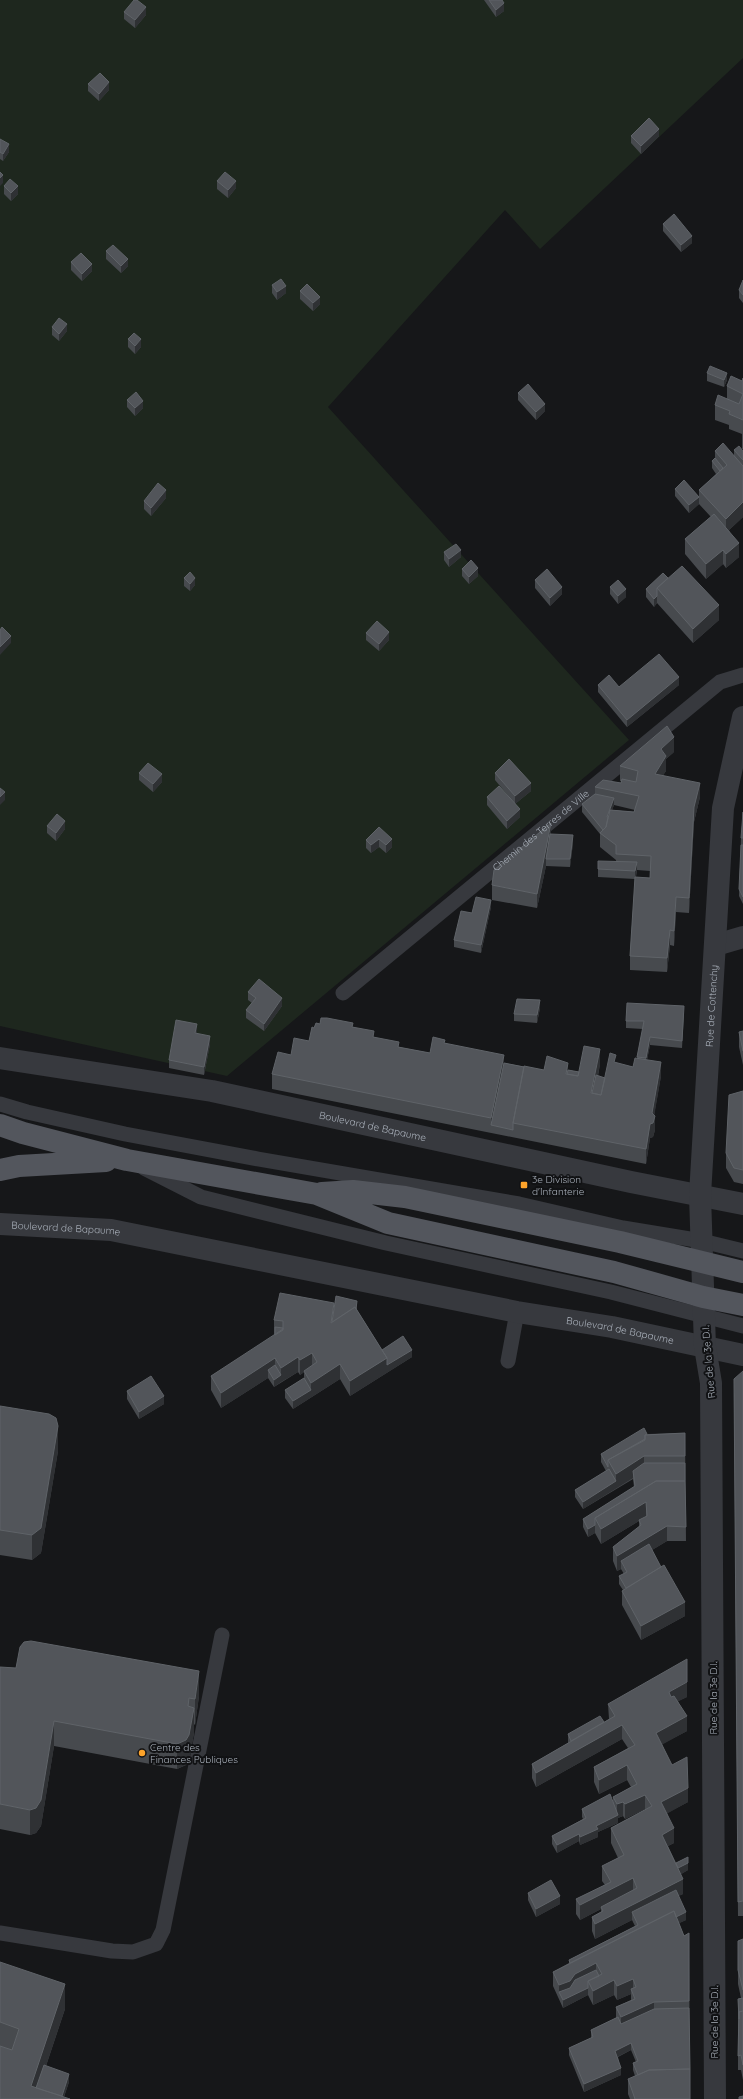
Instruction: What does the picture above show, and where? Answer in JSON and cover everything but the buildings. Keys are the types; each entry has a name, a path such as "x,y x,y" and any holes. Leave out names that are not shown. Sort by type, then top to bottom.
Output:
{"main road":[{"path":"0,1125 23,1133 127,1160 317,1194 388,1223 614,1272 703,1307 743,1305"},
{"path":"0,1170 19,1166 127,1160"},
{"path":"317,1194 352,1191 405,1197 620,1242 702,1252 743,1272"}],"street":[{"name":"Rue de Cottenchy","path":"703,1307 700,1195 723,808 743,717"},
{"path":"716,945 743,938"},
{"name":"Boulevard de Bapaume","path":"0,1058 212,1091 631,1182 743,1204"},
{"name":"Boulevard de Bapaume","path":"0,1224 111,1230 517,1312 612,1327 743,1355"},
{"name":"Rue de la 3e D.I.","path":"703,1307 705,1347 711,1383 715,2099"}],"lane":[{"name":"Chemin des Terres de Ville","path":"343,993 720,682 743,675"},
{"path":"0,1104 27,1112 125,1134 519,1204 623,1228 702,1252 743,1251"},
{"path":"127,1160 200,1197 386,1243 611,1292 703,1307 743,1326"},
{"path":"508,1361 517,1312"},
{"path":"0,1933 112,1951 132,1952 156,1944 163,1930 222,1635"}],"shaded area":[{"path":"0,0 743,0 743,58 540,249 505,210 328,407 629,740 227,1076 0,1026"}],"place":[{"name":"3e Division d'Infanterie","path":"524,1185"},
{"name":"Centre des Finances Publiques","path":"142,1753"}]}
